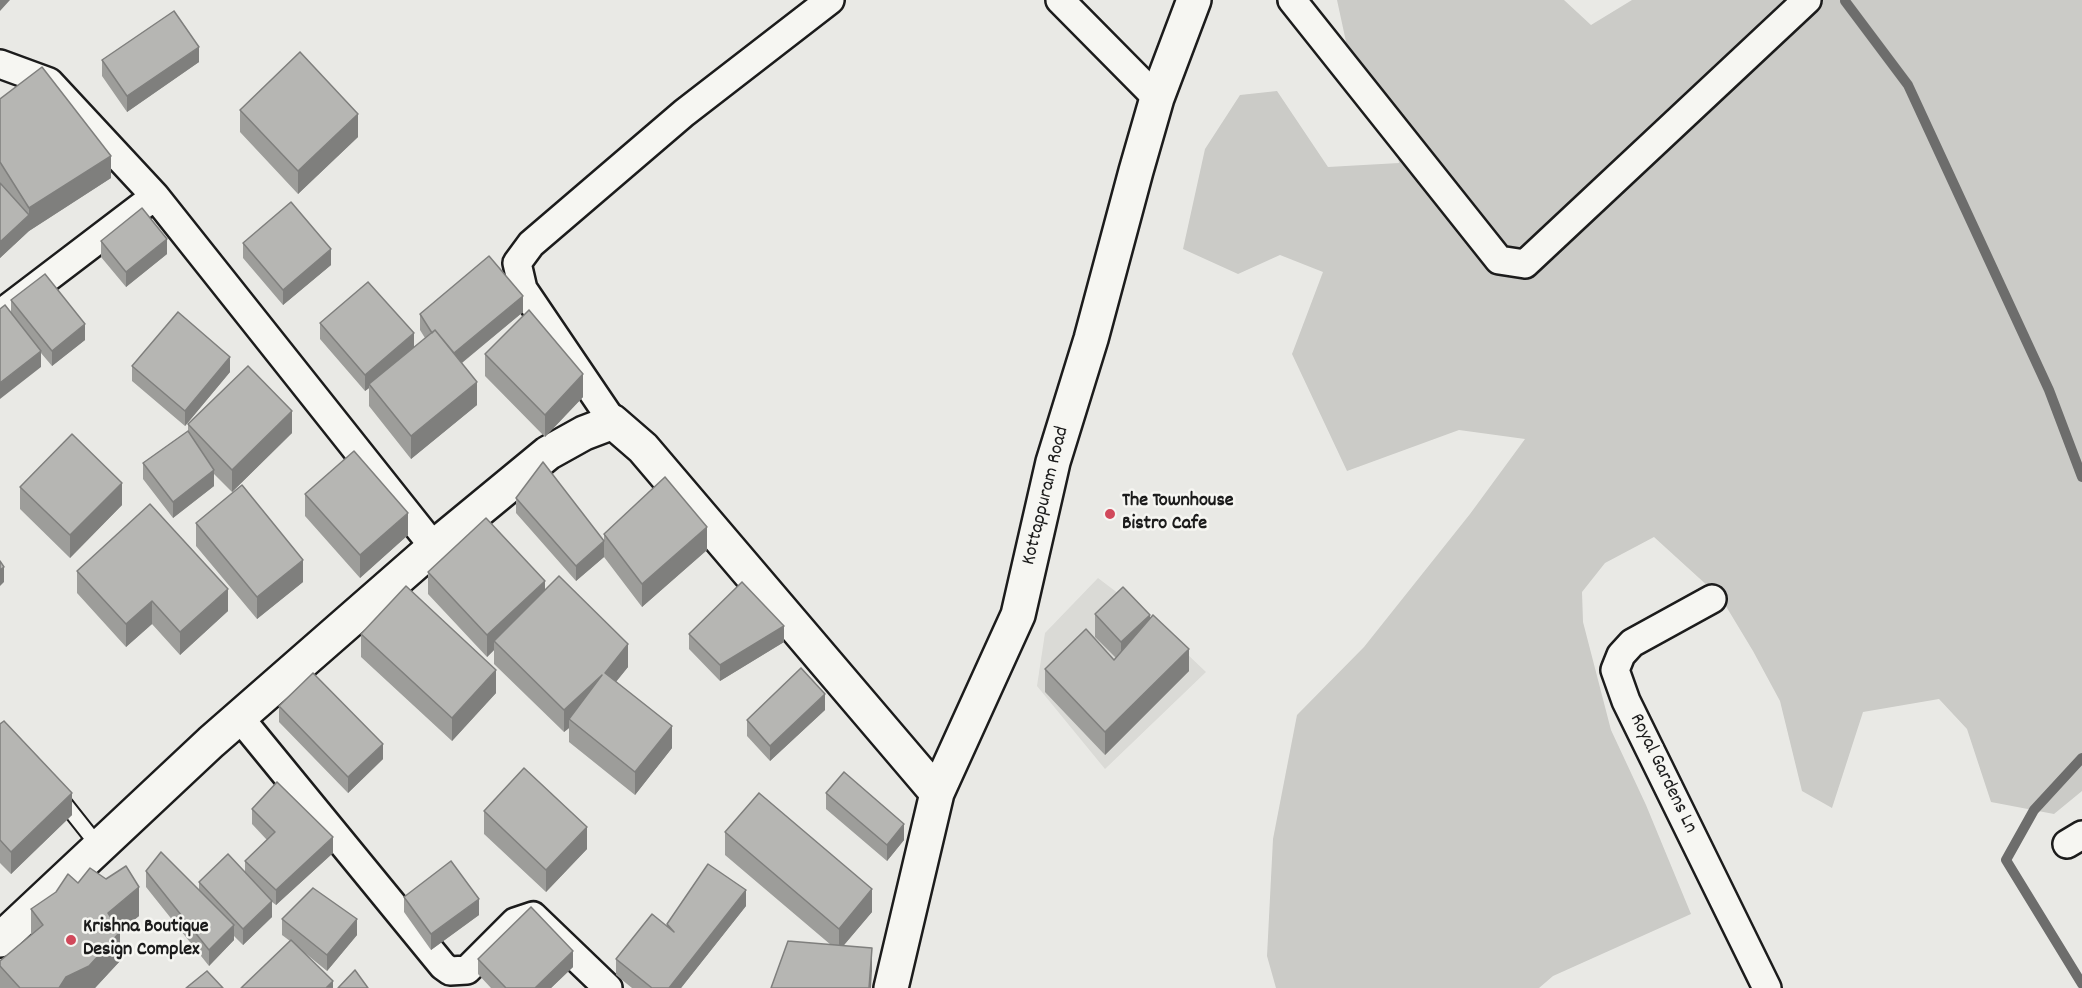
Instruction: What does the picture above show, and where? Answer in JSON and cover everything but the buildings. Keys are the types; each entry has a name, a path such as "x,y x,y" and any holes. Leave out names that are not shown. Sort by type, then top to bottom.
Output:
{"street":[{"path":"830,0 684,113 531,244 517,263 523,289 613,422 643,448 937,793"},
{"path":"1060,0 1157,98"},
{"name":"Kottappuram Road","path":"891,988 937,793 1018,615 1053,462 1091,339 1157,98 1194,0"},
{"path":"1292,0 1499,260 1526,264 1807,0"},
{"path":"0,64 49,82 154,196 434,547"},
{"path":"0,314 154,196"},
{"path":"0,940 239,717 434,547 549,453 584,433 613,422"},
{"name":"Royal Gardens Ln","path":"1712,599 1632,643 1621,655 1615,670 1626,701 1767,988"},
{"path":"239,717 443,966 450,971 467,970 515,922 533,916 608,988"}],"lane":[{"path":"51,785 100,848"}],"shaded area":[{"path":"1337,0 1564,0 1591,25 1632,0 2082,0 2082,791 2054,814 1991,802 1967,729 1939,699 1863,712 1832,808 1802,791 1780,701 1753,651 1721,598 1654,537 1605,563 1582,592 1583,622 1611,730 1646,805 1691,914 1553,976 1539,988 1276,988 1267,956 1273,839 1297,715 1364,647 1470,514 1525,439 1459,430 1347,471 1292,354 1323,272 1280,255 1238,274 1183,249 1205,149 1240,95 1277,91 1328,167 1399,163 1393,126 1348,51"},
{"path":"1098,578 1144,613 1206,672 1105,769 1037,686 1045,633"}],"waterway":[{"path":"1845,1 1908,85 2049,390 2082,477"},
{"path":"2082,758 2034,810 2006,860 2082,984"}],"place":[{"name":"The Townhouse Bistro Cafe","path":"1110,514"},
{"name":"Krishna Boutique Design Complex","path":"71,940"}]}
